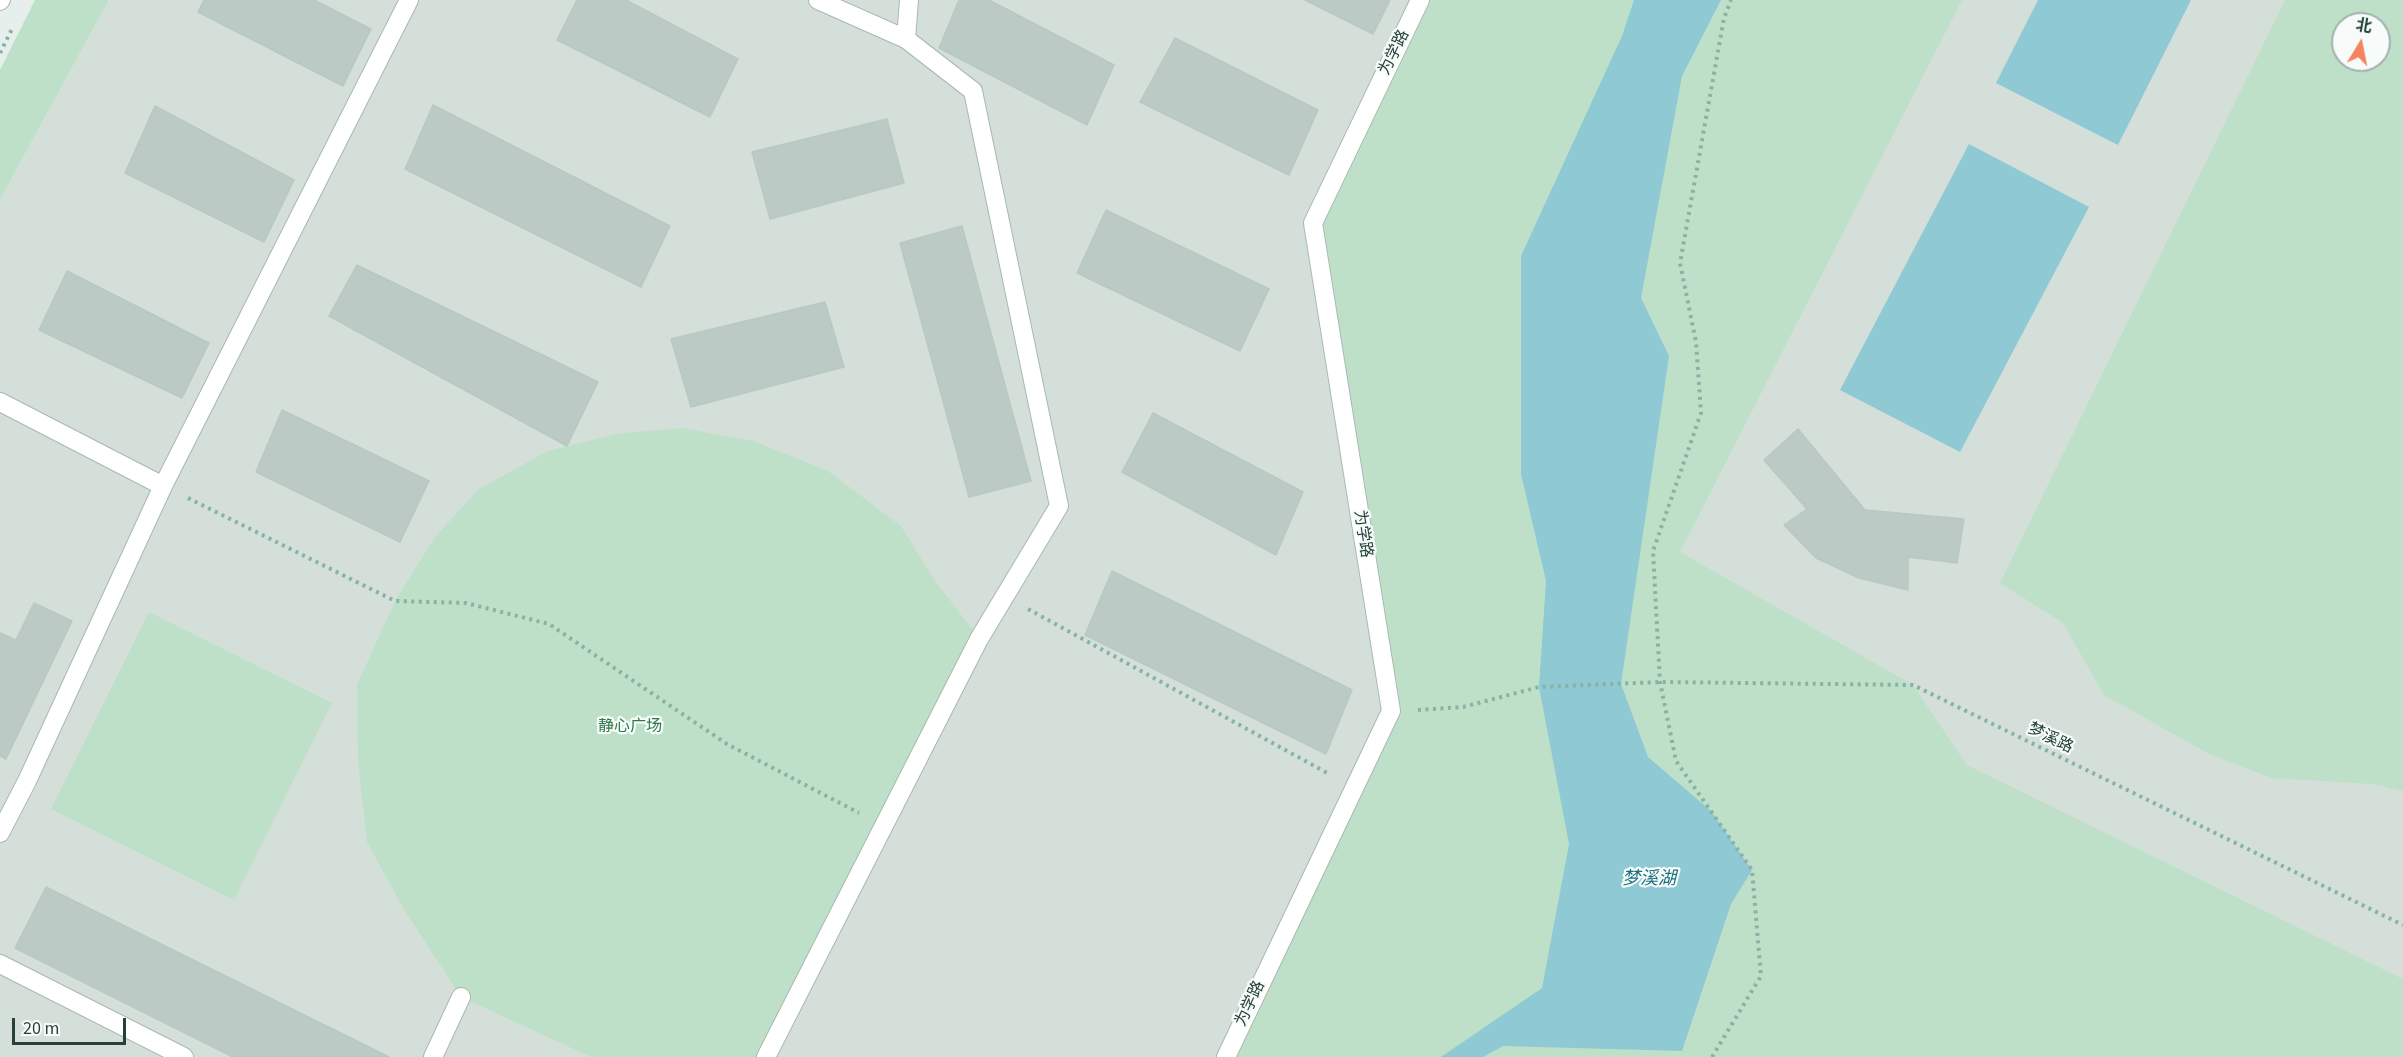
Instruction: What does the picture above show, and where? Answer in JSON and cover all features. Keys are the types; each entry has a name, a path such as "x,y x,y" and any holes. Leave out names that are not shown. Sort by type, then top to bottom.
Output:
{"lane":[{"path":"0,833 32,770 163,486 409,0"},
{"path":"766,1057 979,639 1059,506 973,91 906,39 818,0"},
{"path":"906,39 909,0"},
{"name":"为学路","path":"1226,1057 1390,711 1313,223 1420,0"},
{"path":"0,402 163,486"},
{"path":"0,964 184,1057"},
{"path":"433,1057 461,997"}],"path":[{"path":"1712,1057 1761,976 1752,870 1676,761 1660,682 1653,551 1701,413 1696,342 1680,263 1724,18 1731,0"},
{"path":"163,486 395,601 466,603 549,624 727,744 883,826"},
{"path":"1004,595 1354,788"},
{"name":"梦溪路","path":"1390,711 1463,707 1539,687 1660,682 1913,686 2403,925"}],"shaded area":[{"path":"109,0 2403,0 2403,1057 0,1057 0,200"}],"green space":[{"path":"35,0 109,0 0,200 0,70"},
{"path":"1425,0 1962,0 1680,552 1913,685 1967,765 2403,979 2403,1057 1232,1057 1396,709 1317,222"},
{"path":"2285,0 2403,0 2403,791 2371,784 2272,778 2211,755 2104,695 2063,623 2000,583"},
{"name":"静心广场","path":"682,428 754,441 828,471 901,526 933,578 975,633 760,1057 591,1057 461,997 405,911 367,842 358,761 357,685 395,601 435,537 479,489 548,451 616,434"},
{"path":"149,612 332,703 234,900 51,809"}],"water":[{"name":"梦溪湖","path":"1634,0 1721,0 1682,76 1641,298 1669,356 1621,684 1648,757 1711,811 1752,870 1731,904 1682,1051 1503,1046 1483,1057 1441,1057 1542,988 1569,844 1539,687 1546,581 1521,474 1521,256 1622,36"},
{"path":"2038,0 2191,0 2118,145 1996,83"},
{"path":"1969,144 2089,207 1960,452 1840,390"}],"building":[{"path":"204,0 314,0 371,29 343,86 198,12"},
{"path":"577,0 626,0 738,59 710,117 557,40"},
{"path":"959,0 989,0 1114,65 1087,125 939,48"},
{"path":"1305,0 1390,0 1373,34"},
{"path":"1175,38 1318,110 1289,175 1140,102"},
{"path":"433,105 670,226 641,287 405,169"},
{"path":"155,106 294,180 264,242 125,173"},
{"path":"887,119 904,183 770,219 752,152"},
{"path":"1106,210 1269,289 1240,351 1077,273"},
{"path":"962,226 1031,481 969,497 900,243"},
{"path":"357,265 598,382 567,446 329,316"},
{"path":"67,271 209,343 182,398 39,330"},
{"path":"825,302 844,367 691,407 671,339"},
{"path":"282,410 429,481 400,542 256,472"},
{"path":"1153,413 1303,492 1276,555 1122,472"},
{"path":"1798,429 1865,510 1964,519 1957,563 1908,557 1908,590 1859,578 1816,558 1784,525 1807,509 1764,460"},
{"path":"1112,571 1352,690 1326,754 1085,635"},
{"path":"34,603 72,621 6,759 0,756 0,633 16,640"},
{"path":"46,887 389,1057 233,1057 15,948"}]}
